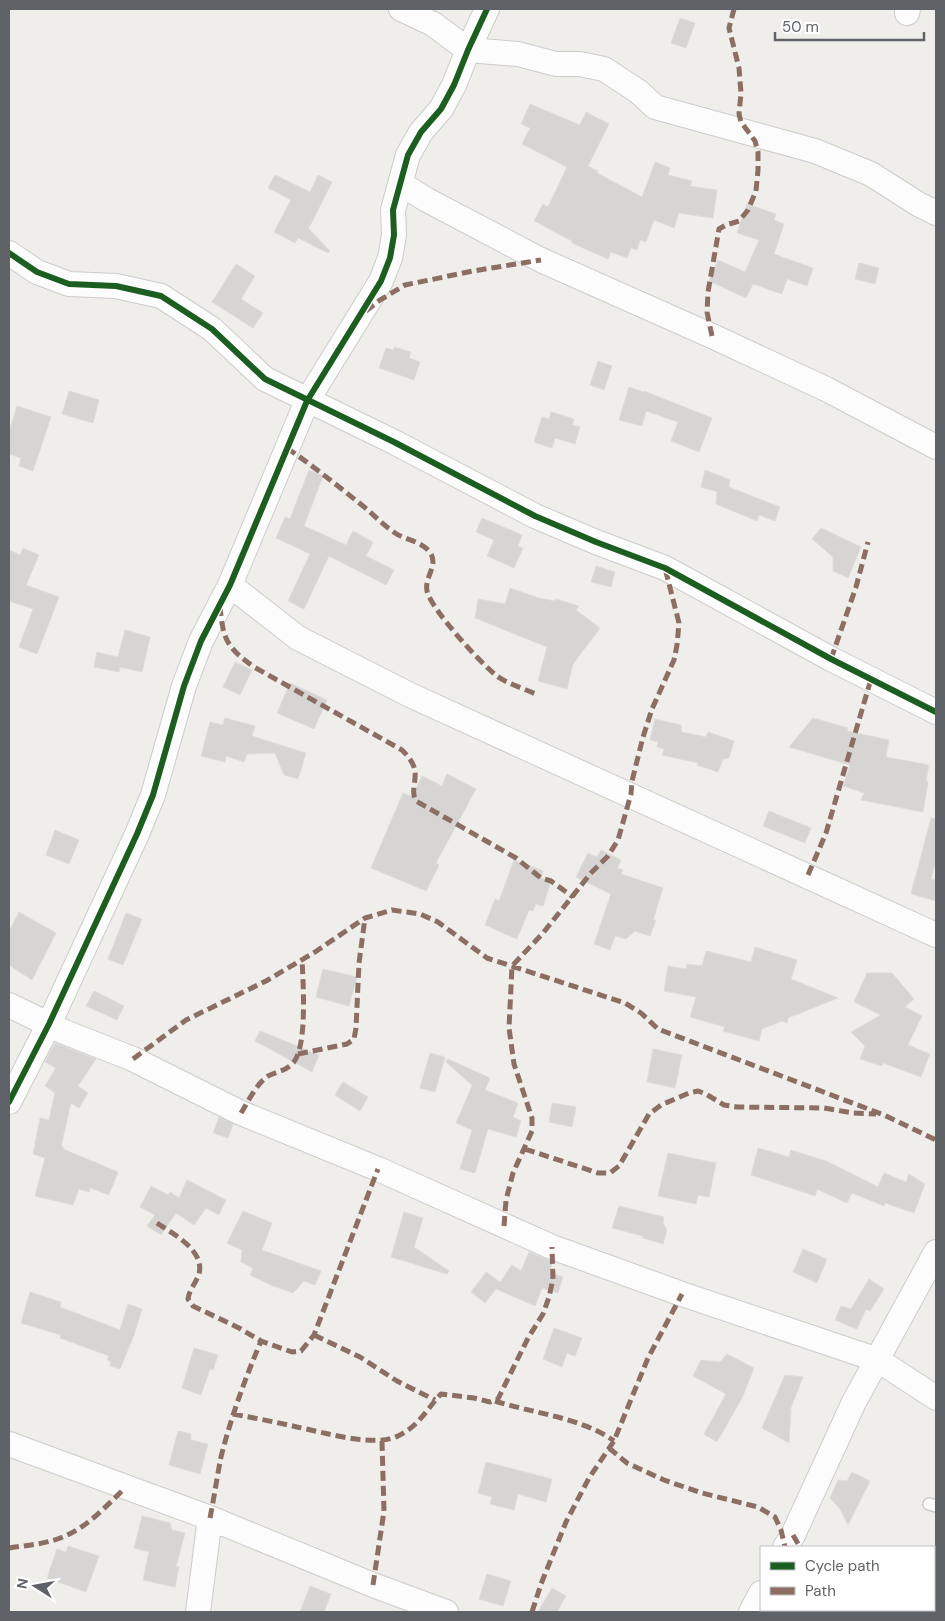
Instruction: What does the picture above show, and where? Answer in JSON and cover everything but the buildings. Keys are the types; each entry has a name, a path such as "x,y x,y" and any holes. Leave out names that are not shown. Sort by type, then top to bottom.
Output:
{"street":[{"path":"401,9 433,24 468,50 518,54 556,64 580,64 604,69 639,92 655,107 814,151 872,174 918,204 936,213"},
{"path":"9,1102 138,834 153,795 184,686 201,641 230,585 307,401 381,280 390,258 394,235 393,210 408,155 420,132 441,109 454,85 487,9"},
{"path":"401,184 427,200 541,260 826,389 936,447"},
{"path":"9,253 37,272 69,284 116,286 161,296 212,329 265,379 394,442 535,516 665,568 831,659 936,712"},
{"path":"230,585 298,638 410,694 936,935"},
{"path":"9,1005 62,1031 133,1059 241,1113 378,1169 552,1247 691,1297 878,1360 936,1398"},
{"path":"786,1546 793,1536 854,1402 936,1252"},
{"path":"9,1444 210,1518 373,1585 446,1612"},
{"path":"198,1612 210,1518"},
{"path":"751,1612 760,1595"}],"marked path":[{"path":"712,336 707,312 708,292 719,229 739,221 748,210 756,191 758,170 758,152 755,141 741,122 739,114 741,93 739,68 729,28 734,9"},
{"path":"366,311 405,285 541,260"},
{"path":"287,448 344,491 391,530 429,551 433,561 427,591 437,610 469,649 497,676 538,695"},
{"path":"831,659 856,587 868,542"},
{"path":"504,1226 506,1200 513,1173 532,1131 532,1118 514,1064 509,1028 512,966 543,933 591,873 608,856 618,840 631,794 632,781 643,737 652,709 674,660 677,645 679,623 665,568"},
{"path":"220,606 225,635 237,654 254,667 402,750 414,767 414,797 416,801 516,858 541,878 551,881 573,897"},
{"path":"808,875 826,833 871,679"},
{"path":"133,1059 186,1020 266,981 315,952 365,918 392,910 420,914 438,922 487,958 625,1003 641,1013 658,1029 884,1115 936,1140"},
{"path":"298,1054 347,1044 354,1039 359,963 365,918"},
{"path":"241,1113 256,1088 264,1079 292,1064 297,1056 303,1014 302,959"},
{"path":"525,1149 598,1173 610,1173 619,1166 649,1114 661,1105 698,1091 724,1105 737,1107 824,1108 853,1113 876,1114"},
{"path":"157,1223 179,1238 193,1250 197,1257 200,1265 199,1274 188,1299 193,1306 261,1341 292,1352 301,1351 314,1335 378,1169"},
{"path":"233,1414 348,1438 375,1440 388,1439 405,1432 417,1423 441,1394 490,1402 498,1399 528,1338 543,1314 553,1279 552,1247"},
{"path":"532,1612 566,1522 589,1478 614,1441 648,1358 682,1294"},
{"path":"314,1335 360,1357 397,1381 435,1400"},
{"path":"210,1518 225,1442 239,1398 261,1341"},
{"path":"495,1401 572,1421 602,1433 614,1441"},
{"path":"373,1585 384,1511 382,1441"},
{"path":"609,1448 627,1463 664,1480 702,1493 758,1507 775,1517 781,1530 785,1546"},
{"path":"9,1548 52,1541 74,1532 97,1515 125,1488"},
{"path":"793,1535 799,1546"}],"cycle path":[{"path":"9,1102 49,1024 137,834 153,795 184,686 201,641 230,585 307,401 381,281 390,258 394,235 393,210 408,155 421,132 441,109 454,85 487,9"},
{"path":"9,253 37,272 69,284 116,286 161,296 212,329 265,379 394,442 535,516 665,568 831,659 936,712"}]}
